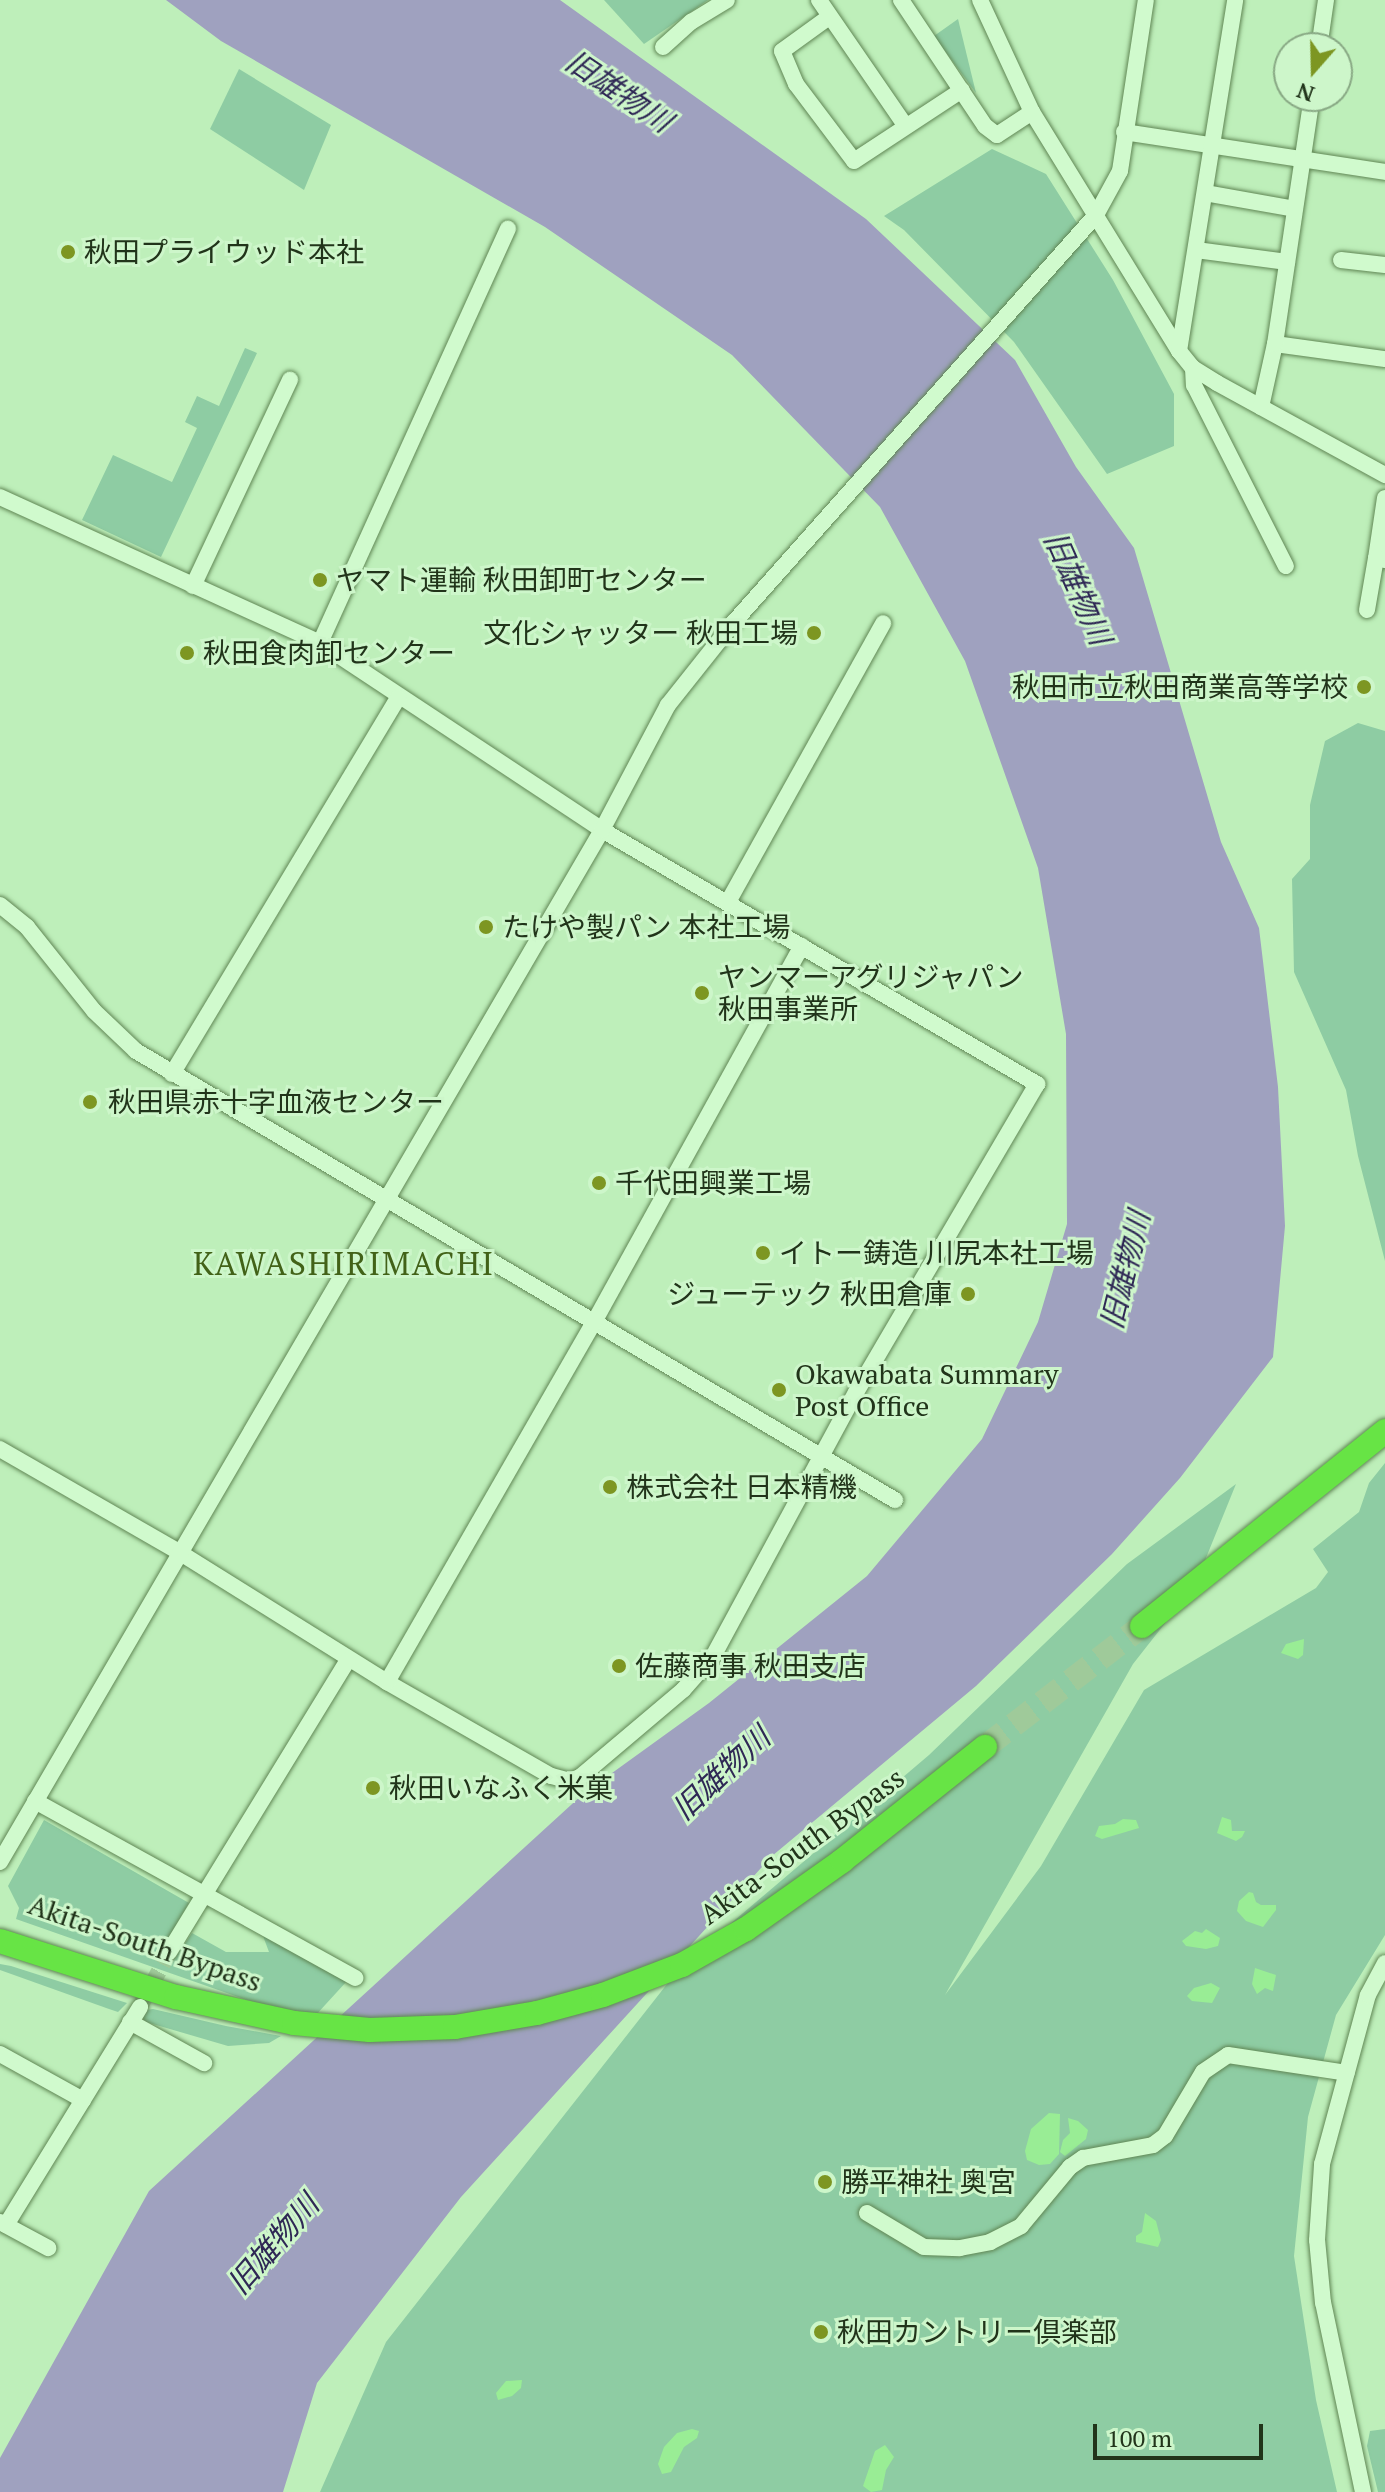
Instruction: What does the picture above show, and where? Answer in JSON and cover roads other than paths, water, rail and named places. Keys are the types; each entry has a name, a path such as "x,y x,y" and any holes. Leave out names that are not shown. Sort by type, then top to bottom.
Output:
{"highway":[{"path":"1142,1626 1385,1431"},
{"name":"Akita-South Bypass","path":"0,1941 134,1986 294,2023 370,2030 455,2027 537,2013 603,1995 682,1965 746,1929 842,1861 985,1747"},
{"name":"Akita-South Bypass","path":"0,1923 269,2018"}],"street":[{"path":"663,47 691,22 727,0"},
{"path":"819,0 905,125"},
{"path":"901,0 985,126 997,135 1032,112"},
{"path":"980,0 1032,112 1179,351 1193,368 1385,475"},
{"path":"0,1862 602,830 668,705 734,622 1096,215 1120,171 1146,0"},
{"path":"1179,351 1235,0"},
{"path":"1321,32 1326,0"},
{"path":"829,17 782,51 796,84 854,161 962,90"},
{"path":"1261,407 1275,344 1309,112"},
{"path":"1124,132 1385,172"},
{"path":"1205,193 1295,209"},
{"path":"320,643 508,229"},
{"path":"1196,250 1287,262"},
{"path":"1341,260 1385,265"},
{"path":"1275,344 1385,359"},
{"path":"1193,368 1194,385 1286,566"},
{"path":"193,586 290,380"},
{"path":"0,497 320,643 398,698 602,830 1037,1084 821,1454 705,1668 580,1777 570,1781 551,1776 348,1660 179,1552 0,1449"},
{"path":"1367,610 1380,559 1385,498"},
{"path":"728,902 883,623"},
{"path":"172,1074 398,698"},
{"path":"0,905 27,927 111,1029 136,1051 895,1500"},
{"path":"387,1682 593,1324 802,946"},
{"path":"169,1952 348,1660"},
{"path":"35,1801 355,1978"},
{"path":"1363,2492 1323,2303 1317,2240 1322,2164 1368,1995 1385,1963"},
{"path":"48,2248 3,2224 140,2007"},
{"path":"130,2022 204,2063"},
{"path":"0,2054 83,2100"},
{"path":"867,2213 924,2247 960,2248 990,2242 1021,2226 1054,2185 1083,2158 1153,2145 1165,2136 1203,2072 1228,2055 1347,2073"}],"water":[{"name":"旧雄物川","path":"166,0 560,0 866,219 1015,360 1076,467 1134,548 1221,842 1259,928 1278,1087 1285,1226 1273,1357 1180,1478 1112,1554 976,1686 772,1856 461,2197 317,2383 283,2492 0,2492 0,2458 149,2191 583,1794 709,1703 867,1576 982,1439 1038,1322 1067,1224 1066,1034 1038,868 965,661 880,507 732,355 545,227 221,41"}],"tunnel":[{"path":"985,1747 1142,1626"},
{"path":"140,2007 169,1952"}],"place":[{"name":"秋田プライウッド本社","path":"68,252"},
{"name":"ヤマト運輸 秋田卸町センター","path":"320,580"},
{"name":"文化シャッター 秋田工場","path":"814,633"},
{"name":"秋田食肉卸センター","path":"187,653"},
{"name":"秋田市立秋田商業高等学校","path":"1364,687"},
{"name":"たけや製パン 本社工場","path":"486,927"},
{"name":"ヤンマーアグリジャパン 秋田事業所","path":"702,993"},
{"name":"秋田県赤十字血液センター","path":"90,1102"},
{"name":"千代田興業工場","path":"599,1183"},
{"name":"イトー鋳造 川尻本社工場","path":"763,1253"},
{"name":"ジューテック 秋田倉庫","path":"968,1294"},
{"name":"Okawabata Summary Post Office","path":"779,1390"},
{"name":"株式会社 日本精機","path":"610,1487"},
{"name":"佐藤商事 秋田支店","path":"619,1666"},
{"name":"秋田いなふく米菓","path":"373,1788"},
{"name":"勝平神社 奥宮","path":"825,2182"},
{"name":"秋田カントリー倶楽部","path":"821,2332"}],"district":[{"name":"KAWASHIRIMACHI","path":"344,1263"}]}
